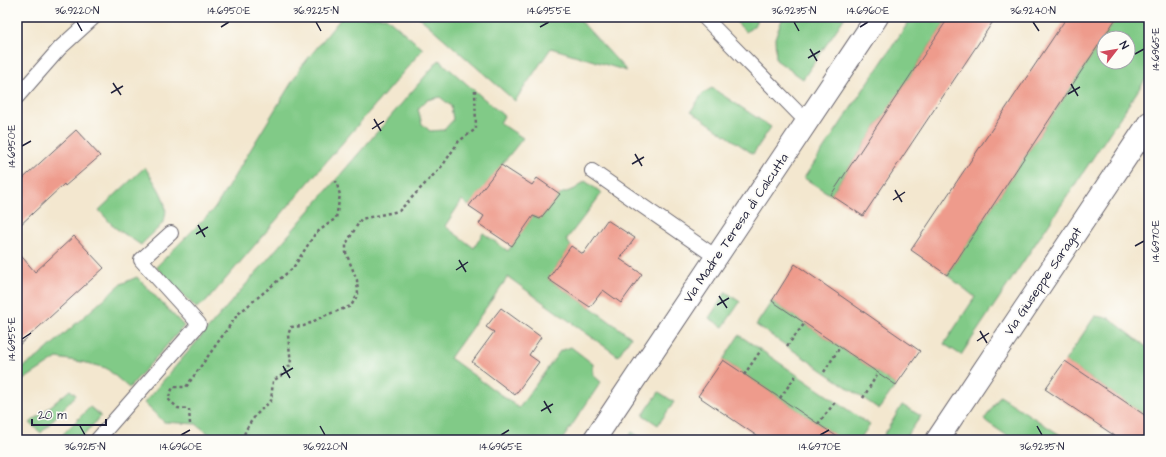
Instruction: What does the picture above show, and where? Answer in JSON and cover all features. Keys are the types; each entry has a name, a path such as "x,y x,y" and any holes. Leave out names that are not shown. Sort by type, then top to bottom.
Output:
{"street":[{"name":"Via Madre Teresa di Calcutta","path":"594,440 877,17"},
{"name":"Via Giuseppe Saragat","path":"937,440 1149,123"}],"lane":[{"path":"17,97 60,48 94,17"},
{"path":"704,17 807,122"},
{"path":"592,171 716,257"},
{"path":"97,440 199,324 141,260 171,232"}],"path":[{"path":"242,440 247,426 257,413 271,401 273,381 282,375 290,364 288,335 291,327 304,326 326,315 351,306 358,294 357,280 346,253 346,244 361,218 399,211 443,165 459,141 476,129 475,91"},
{"path":"190,424 189,409 178,408 168,398 173,387 186,387 238,314 294,268 314,234 336,218 340,195 336,181"},
{"path":"787,346 805,323"},
{"path":"824,372 840,347"},
{"path":"744,375 761,350"},
{"path":"863,398 878,373"},
{"path":"780,398 797,374"},
{"path":"818,424 836,401"}],"green space":[{"path":"342,17 386,17 423,49 206,302 196,308 156,267 215,208 301,67"},
{"path":"419,17 577,17 627,71 551,48 515,101"},
{"path":"731,17 758,17 754,26 746,32"},
{"path":"783,17 845,17 803,79 776,60 775,38"},
{"path":"912,17 949,17 831,195 804,178"},
{"path":"1117,17 1149,17 1149,74 961,355 944,344 975,297 947,275 1096,49 1096,70 1136,70 1136,30 1108,30"},
{"path":"439,60 504,116 500,123 523,138 469,206 462,200 445,226 474,248 483,233 508,251 533,216 540,219 560,194 575,189 585,181 602,193 566,240 571,246 548,279 631,337 618,356 508,277 450,358 519,408 560,351 571,347 593,364 593,375 601,382 562,440 421,440 414,435 410,440 217,440 196,424 164,422 144,403","holes":["440,97 451,106 453,120 444,130 430,131 422,124 418,109 427,100"]},
{"path":"712,88 771,127 753,154 691,111 703,93"},
{"path":"145,167 161,193 166,208 163,222 141,245 114,227 99,210"},
{"path":"137,277 184,326 129,388 106,368 57,358 17,384 17,371 38,357 121,284"},
{"path":"726,292 740,302 723,327 709,318"},
{"path":"772,301 896,385 879,409 756,325"},
{"path":"1095,316 1109,318 1149,349 1149,418 1065,361"},
{"path":"739,335 870,425 859,440 842,440 723,360"},
{"path":"70,390 76,395 41,433 30,423"},
{"path":"659,392 674,402 658,425 643,415"},
{"path":"1000,396 1068,440 1023,440 1015,435 1012,439 984,420"},
{"path":"902,405 921,416 904,440 881,440"},
{"path":"90,407 101,416 79,440 57,440"},
{"path":"632,432 644,440 627,440"}],"building":[{"path":"949,17 996,17 863,216 831,195"},
{"path":"1067,17 1117,17 1108,30 1096,30 1096,49 947,275 911,250"},
{"path":"76,130 100,156 65,186 64,184 17,228 17,184"},
{"path":"501,165 532,185 537,178 560,194 540,219 533,216 512,246 479,224 484,216 469,206"},
{"path":"607,220 635,238 620,259 642,274 621,303 603,290 590,307 548,279 571,246 583,254"},
{"path":"74,236 104,268 17,347 17,251 35,272"},
{"path":"795,264 920,351 896,385 772,301"},
{"path":"501,308 541,337 529,355 539,362 515,395 472,362 494,332 486,327"},
{"path":"723,360 842,440 763,440 698,396"},
{"path":"1065,361 1149,418 1149,440 1121,440 1045,389"}]}
